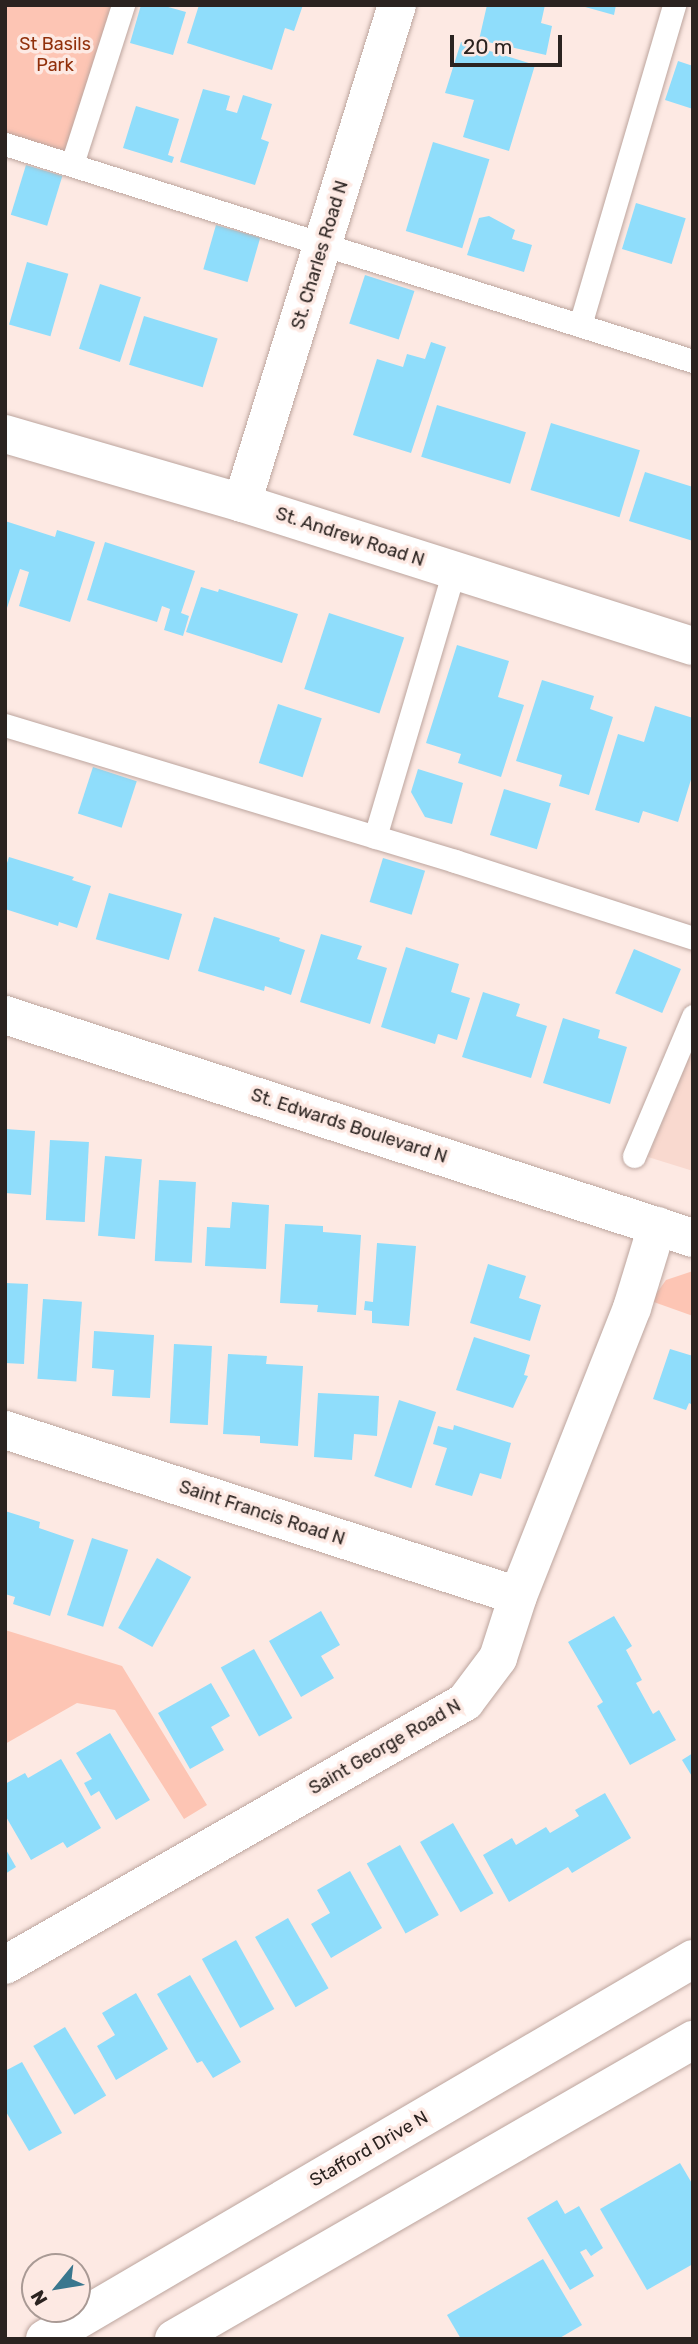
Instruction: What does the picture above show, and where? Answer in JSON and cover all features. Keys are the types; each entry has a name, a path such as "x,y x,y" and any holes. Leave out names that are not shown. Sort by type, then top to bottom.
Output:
{"street":[{"name":"St. Charles Road N","path":"242,503 397,5"},
{"name":"St. Andrew Road N","path":"5,434 242,503 693,646"},
{"name":"St. Edwards Boulevard N","path":"5,1015 693,1238"},
{"name":"Saint George Road N","path":"5,1965 465,1702 498,1658 519,1596 632,1308 657,1226"},
{"name":"Saint Francis Road N","path":"5,1430 519,1596"},
{"name":"Stafford Drive N","path":"45,2339 693,1959"},
{"path":"174,2339 693,2040"}],"lane":[{"path":"72,164 123,5"},
{"path":"580,325 674,5"},
{"path":"5,144 693,361"},
{"path":"375,837 454,570"},
{"path":"5,725 693,937"},
{"path":"634,1156 693,1016"}],"shaded area":[{"path":"693,1048 693,1171 648,1157"}],"green space":[{"name":"St Basils Park","path":"5,5 123,5 72,164 5,144"},
{"path":"693,1271 693,1316 651,1301 666,1280"},
{"path":"5,1630 122,1666 207,1805 184,1819 115,1710 77,1703 5,1744"}],"building":[{"path":"141,5 161,5 186,12 173,55 130,43"},
{"path":"199,5 303,5 294,31 285,28 272,70 187,43"},
{"path":"487,5 545,5 541,23 552,26 546,55 479,40"},
{"path":"578,5 616,5 614,15"},
{"path":"461,42 535,65 509,151 463,137 474,100 445,93"},
{"path":"678,61 693,66 693,109 665,100"},
{"path":"203,89 230,96 226,110 237,113 243,95 272,104 261,139 269,142 255,185 180,162"},
{"path":"136,106 179,119 168,155 174,157 172,163 123,148"},
{"path":"433,142 489,159 462,248 406,231"},
{"path":"26,165 62,176 47,226 11,215"},
{"path":"636,203 686,218 672,264 622,249"},
{"path":"489,216 515,230 512,239 532,245 524,272 467,255 479,218"},
{"path":"216,225 260,238 248,282 203,269"},
{"path":"27,262 68,274 50,336 9,324"},
{"path":"365,275 414,291 399,340 349,324"},
{"path":"100,284 141,297 120,362 79,349"},
{"path":"144,316 218,339 203,387 129,365"},
{"path":"431,342 446,347 411,453 353,435 377,359 403,367 407,354 425,359"},
{"path":"437,405 526,432 510,484 421,457"},
{"path":"551,423 640,450 619,517 531,490"},
{"path":"645,472 693,487 693,541 629,521"},
{"path":"5,521 55,537 57,530 95,542 70,622 19,606 29,572 20,569 5,614"},
{"path":"105,542 195,571 181,613 189,616 183,636 164,630 170,609 162,606 157,622 87,600"},
{"path":"201,587 218,592 219,589 298,614 282,663 186,632"},
{"path":"329,613 404,637 379,713 304,689"},
{"path":"457,645 509,661 498,697 524,705 501,777 458,763 461,754 426,743"},
{"path":"542,680 594,696 590,709 613,717 589,795 559,786 562,775 516,761"},
{"path":"278,704 322,718 303,777 259,763"},
{"path":"655,706 693,718 693,773 678,822 643,811 639,823 595,810 618,734 644,742"},
{"path":"93,767 137,781 122,828 78,814"},
{"path":"418,769 463,783 452,824 425,817 411,792"},
{"path":"504,789 551,803 537,849 490,835"},
{"path":"9,857 74,877 72,880 91,886 77,928 59,922 58,926 5,909 5,869"},
{"path":"383,858 425,871 412,915 370,902"},
{"path":"109,893 182,914 169,960 96,939"},
{"path":"214,917 280,938 279,941 305,950 291,995 265,986 264,991 198,971"},
{"path":"321,934 362,946 357,959 387,968 370,1024 300,1002"},
{"path":"406,947 459,964 451,992 470,998 457,1040 438,1034 435,1044 381,1027"},
{"path":"634,949 681,969 662,1013 615,993"},
{"path":"483,992 520,1004 516,1016 547,1026 531,1078 462,1057"},
{"path":"563,1018 600,1030 598,1038 627,1047 610,1104 543,1083"},
{"path":"5,1129 35,1131 31,1195 5,1193"},
{"path":"50,1140 89,1142 85,1222 46,1220"},
{"path":"105,1156 142,1159 135,1239 98,1236"},
{"path":"159,1180 196,1182 192,1263 155,1261"},
{"path":"232,1202 269,1205 266,1269 205,1266 207,1227 230,1228"},
{"path":"285,1224 323,1226 323,1232 361,1235 356,1315 317,1312 318,1305 280,1303"},
{"path":"377,1243 416,1246 409,1326 372,1323 372,1311 364,1310 365,1301 373,1302"},
{"path":"488,1264 526,1276 519,1298 541,1305 530,1341 470,1323"},
{"path":"5,1283 28,1284 24,1364 5,1363"},
{"path":"43,1299 82,1302 76,1382 37,1379"},
{"path":"94,1331 154,1335 150,1398 112,1396 114,1370 92,1368"},
{"path":"474,1337 530,1355 524,1375 528,1376 513,1408 456,1390"},
{"path":"174,1344 212,1346 208,1425 170,1423"},
{"path":"670,1349 693,1356 693,1405 689,1403 686,1410 653,1399"},
{"path":"228,1354 267,1356 266,1364 303,1366 298,1446 260,1443 260,1436 223,1434"},
{"path":"318,1393 379,1396 377,1436 354,1434 352,1460 314,1457"},
{"path":"399,1400 436,1412 411,1488 374,1476"},
{"path":"454,1425 511,1443 501,1479 480,1473 472,1496 435,1485 447,1448 433,1444 438,1426 453,1430"},
{"path":"5,1511 40,1522 39,1528 74,1540 50,1616 13,1604 15,1597 5,1594"},
{"path":"92,1538 128,1550 103,1627 67,1615"},
{"path":"157,1558 191,1577 152,1647 118,1628"},
{"path":"321,1611 340,1645 321,1656 334,1678 301,1697 269,1641"},
{"path":"614,1616 632,1646 626,1650 642,1680 636,1683 653,1714 659,1710 676,1740 630,1765 597,1706 603,1702 568,1642"},
{"path":"254,1649 292,1718 259,1737 221,1667"},
{"path":"211,1683 230,1716 211,1727 224,1750 190,1769 158,1713"},
{"path":"110,1733 150,1800 116,1820 99,1791 91,1796 84,1783 92,1779 76,1753"},
{"path":"693,1753 693,1778 682,1760"},
{"path":"61,1759 101,1828 67,1848 63,1842 31,1860 5,1815 5,1784 25,1773 28,1778"},
{"path":"605,1793 631,1838 572,1873 568,1867 509,1902 483,1855 512,1838 516,1845 546,1827 550,1833 579,1816 575,1810"},
{"path":"453,1823 494,1893 461,1912 420,1842"},
{"path":"400,1845 439,1915 406,1933 367,1863"},
{"path":"5,1848 16,1867 5,1874"},
{"path":"350,1871 382,1928 331,1958 311,1924 330,1913 317,1890"},
{"path":"288,1918 328,1988 296,2007 255,1937"},
{"path":"236,1940 274,2009 240,2028 202,1959"},
{"path":"190,1975 241,2062 213,2078 202,2061 197,2063 157,1994"},
{"path":"136,1993 168,2049 116,2080 97,2046 115,2035 102,2013"},
{"path":"65,2027 106,2096 74,2115 33,2046"},
{"path":"22,2062 62,2133 29,2151 5,2110 5,2071"},
{"path":"680,2163 693,2185 693,2264 647,2290 600,2209"},
{"path":"557,2200 565,2214 579,2206 603,2248 591,2256 586,2249 580,2252 594,2276 570,2290 527,2218"},
{"path":"543,2259 582,2325 558,2339 461,2339 447,2315"}]}
